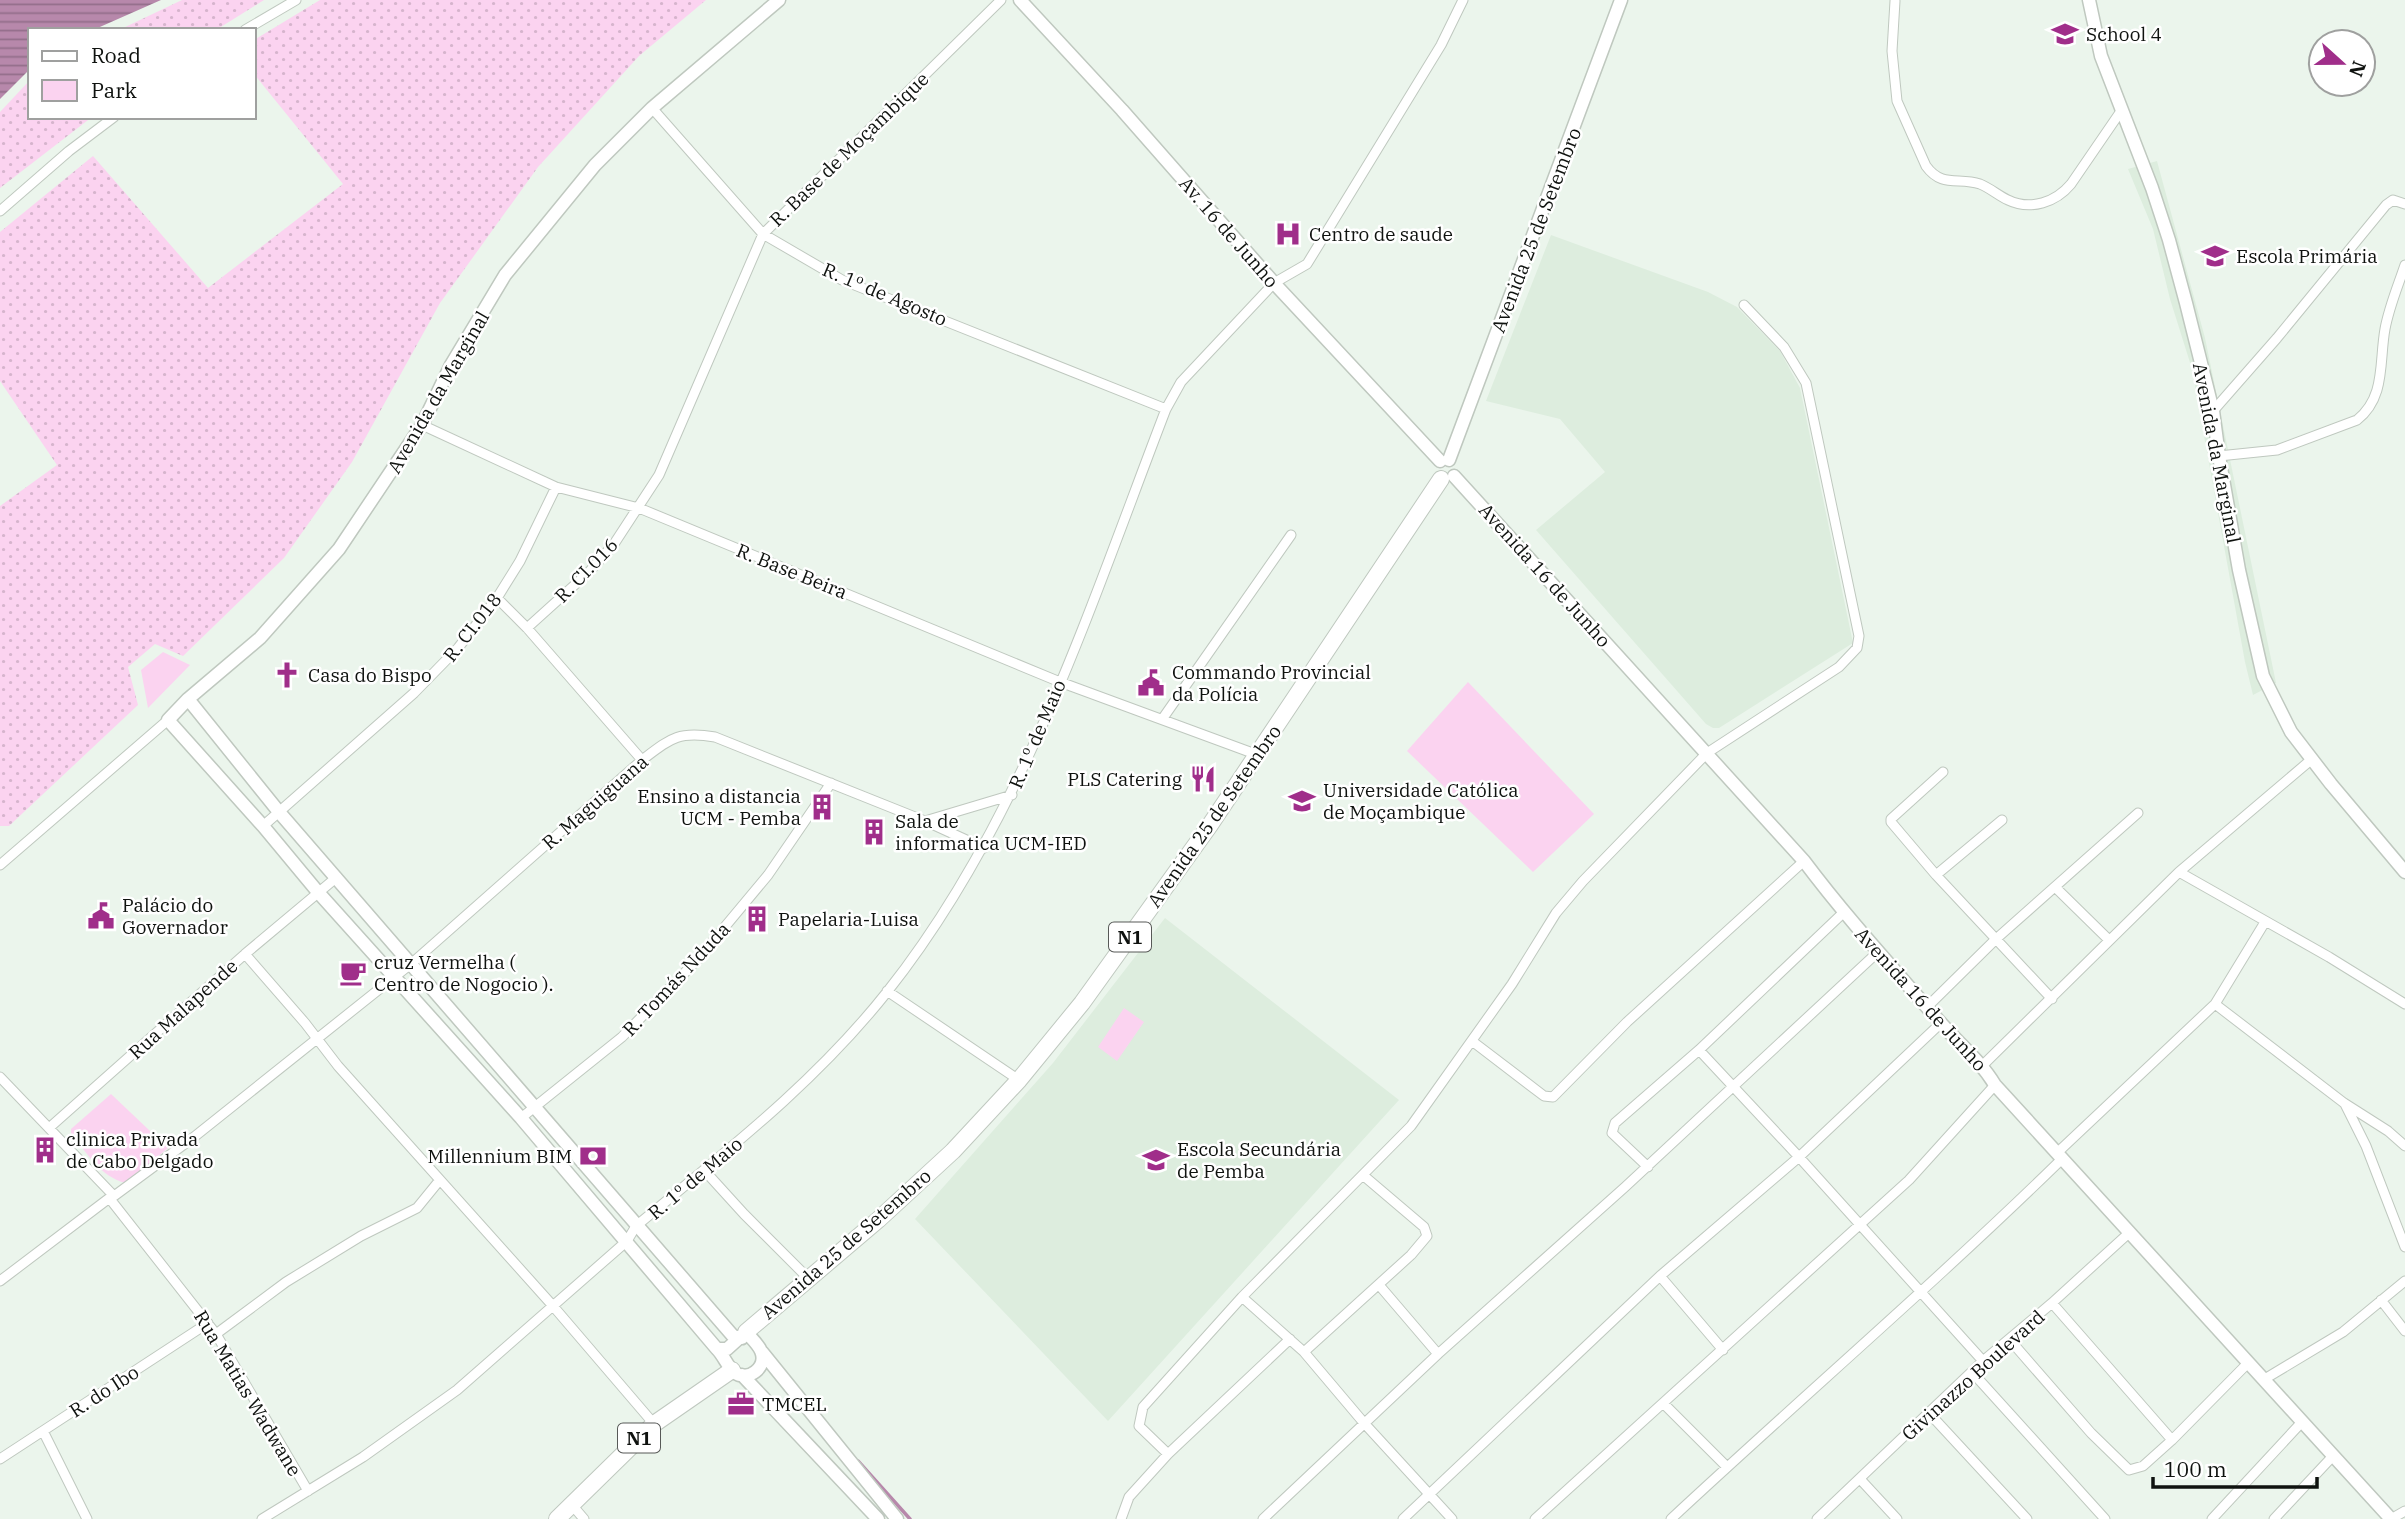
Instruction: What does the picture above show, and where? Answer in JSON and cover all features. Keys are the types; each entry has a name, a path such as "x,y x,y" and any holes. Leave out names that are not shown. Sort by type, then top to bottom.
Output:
{"highway":[{"name":"Avenida 25 de Setembro","path":"740,1334 878,1220 953,1151 1019,1080 1082,1003 1210,825 1448,478"},
{"name":"N1","path":"557,1519 654,1424 737,1373"}],"street":[{"path":"248,28 296,0"},
{"name":"Avenida da Marginal","path":"0,865 260,638 339,549 422,425 451,365 505,275 594,165 652,108 779,0"},
{"name":"R. Base de Moçambique","path":"639,508 659,474 763,234 1001,0"},
{"name":"Av. 16 de Junho","path":"1020,0 1122,110 1274,283 1445,461"},
{"name":"R. 1º de Maio","path":"627,1241 636,1226 778,1108 843,1043 887,992 984,848 1012,795 1060,682 1166,409 1181,382 1274,283 1307,264 1441,45 1462,0"},
{"name":"Avenida 25 de Setembro","path":"1445,461 1621,0"},
{"name":"Avenida da Marginal","path":"2089,0 2101,57 2152,188 2169,240 2213,411 2239,570 2263,676 2291,732 2405,872"},
{"path":"1895,1 1892,51 1896,102 1926,166 1941,180 1978,183 2010,202 2032,204 2051,201 2062,195 2071,184 2121,111"},
{"name":"R. 1º de Agosto","path":"652,108 763,234 842,280 1166,409"},
{"path":"0,211 69,151 111,119"},
{"path":"2213,411 2386,205 2393,200 2405,204"},
{"path":"2219,456 2277,450 2357,420 2368,411 2380,380 2385,330 2405,265"},
{"path":"1168,1454 1139,1426 1143,1407 1242,1297 1411,1126 1518,975 1556,913 1583,881 1707,753 1852,656 1859,642 1806,383 1784,347 1744,305"},
{"name":"R. Base Beira","path":"422,425 556,487 639,508 1060,682 1258,755"},
{"path":"1445,461 1436,470 1448,478"},
{"name":"Avenida 16 de Junho","path":"1448,478 1707,753 1804,861 1843,913 1941,1023 1983,1065 1995,1085 2391,1519"},
{"name":"R. CI.018","path":"263,826 414,693 458,648 520,561 556,487"},
{"name":"R. CI.016","path":"527,628 589,572 614,544 639,508"},
{"path":"1163,718 1291,535"},
{"path":"496,598 527,628 642,760"},
{"path":"188,699 279,812 412,963 636,1226 740,1334 762,1352 897,1519"},
{"path":"169,720 317,891 521,1118 737,1373 878,1519"},
{"name":"R. Maguiguana","path":"0,1281 194,1137 412,963 642,760 668,741 689,733 715,737 925,821 984,848"},
{"path":"1983,1065 2179,872 2312,759"},
{"path":"1943,772 1892,819 1893,825 2052,999"},
{"name":"R. Tomás Nduda","path":"521,1118 622,1037 698,959 768,875 831,783"},
{"path":"925,821 1012,795"},
{"path":"1927,1007 1996,939 2138,813"},
{"path":"1936,875 2003,820"},
{"path":"1472,1041 1544,1096 1553,1097 1627,1022 1804,861"},
{"path":"2179,872 2329,957 2405,1004"},
{"name":"Rua Malapende","path":"49,1128 317,891 337,877"},
{"path":"2056,888 2109,940"},
{"path":"1648,1167 1612,1133 1612,1128 1699,1050 1843,913"},
{"path":"1671,1519 1921,1292 2215,1004 2265,922"},
{"path":"1263,1519 1438,1354 1648,1167 1879,951"},
{"path":"245,954 338,1066 553,1306 654,1424"},
{"path":"887,992 1019,1080"},
{"path":"2215,1004 2405,1146"},
{"path":"1403,1519 1660,1276 1799,1157 1941,1023"},
{"path":"1699,1050 1983,1361"},
{"name":"Rua Matias Wadwane","path":"1,1079 111,1197 208,1323 308,1491"},
{"path":"1535,1519 1909,1180 1995,1085"},
{"path":"2344,1103 2366,1146 2405,1247"},
{"path":"705,1170 744,1214 808,1278"},
{"path":"1304,1352 1379,1285 1416,1249 1427,1233 1424,1227 1364,1176"},
{"path":"216,1334 302,1272 361,1236 417,1208 439,1181"},
{"name":"Givinazzo Boulevard","path":"1817,1519 1983,1361 2130,1232"},
{"path":"266,1518 363,1457 457,1390 627,1241"},
{"path":"1660,1276 1723,1350"},
{"path":"2263,1380 2343,1332 2405,1281"},
{"path":"1379,1285 1438,1354"},
{"path":"1242,1297 1304,1352 1364,1423 1452,1519"},
{"path":"2381,1300 2405,1331"},
{"path":"2052,1303 2172,1440"},
{"name":"R. do Ibo","path":"0,1459 208,1323"},
{"path":"717,1349 727,1349 740,1334"},
{"path":"1121,1519 1129,1497 1168,1454 1290,1339"},
{"path":"2010,1340 2091,1433 2129,1470 2143,1466 2172,1440 2248,1363"},
{"path":"737,1373 754,1373 758,1369 762,1352"},
{"path":"1972,1372 2105,1519"},
{"path":"1664,1404 1727,1467"},
{"path":"1929,1413 2027,1519"},
{"path":"2215,1518 2301,1423"},
{"path":"43,1431 87,1519"},
{"path":"2274,1519 2332,1457"},
{"path":"849,1487 861,1477"},
{"path":"1860,1479 1897,1519"},
{"path":"572,1506 584,1519"},
{"path":"2391,1519 2405,1511"}],"shaded area":[{"path":"0,0 161,0 98,28 28,28 28,71 0,99"},
{"path":"2157,161 2205,338 2276,683 2253,695 2192,369 2170,299 2153,229 2128,169"},
{"path":"1551,235 1708,292 1737,307 1780,351 1800,388 1853,643 1719,728 1706,724 1536,530 1605,472 1560,419 1486,401"},
{"name":"Escola Secundária de Pemba","path":"1165,918 1399,1100 1108,1421 915,1219 1053,1063"}],"green space":[{"path":"182,0 264,0 219,28 123,28"},
{"path":"320,0 706,0 639,56 538,167 440,303 352,462 284,558 183,656 155,644 128,667 138,705 9,826 0,826 0,506 57,465 0,381 0,232 93,156 208,288 343,184 256,76 256,39"},
{"path":"28,82 28,119 89,119 0,188 0,112"},
{"path":"163,652 190,665 148,708 141,670"},
{"path":"1468,682 1594,814 1533,872 1407,751"},
{"path":"1124,1008 1144,1022 1117,1061 1098,1047"},
{"path":"111,1094 168,1148 126,1183 101,1170 71,1133 71,1129"}],"waterway":[{"path":"858,1461 910,1519"}],"place":[{"name":"School 4","path":"2065,34"},
{"name":"Centro de saude","path":"1288,234"},
{"name":"Escola Primária","path":"2215,256"},
{"name":"Casa do Bispo","path":"287,675"},
{"name":"Commando Provincial da Polícia","path":"1151,683"},
{"name":"PLS Catering","path":"1203,779"},
{"name":"Universidade Católica de Moçambique","path":"1302,801"},
{"name":"Ensino a distancia UCM - Pemba","path":"822,807"},
{"name":"Sala de informatica UCM-IED","path":"874,832"},
{"name":"Palácio do Governador","path":"101,916"},
{"name":"Papelaria-Luisa","path":"757,919"},
{"name":"cruz Vermelha ( Centro de Nogocio ).","path":"353,973"},
{"name":"clinica Privada de Cabo Delgado","path":"45,1150"},
{"name":"Millennium BIM","path":"593,1156"},
{"name":"Escola Secundária de Pemba","path":"1156,1160"},
{"name":"TMCEL","path":"741,1404"}]}
